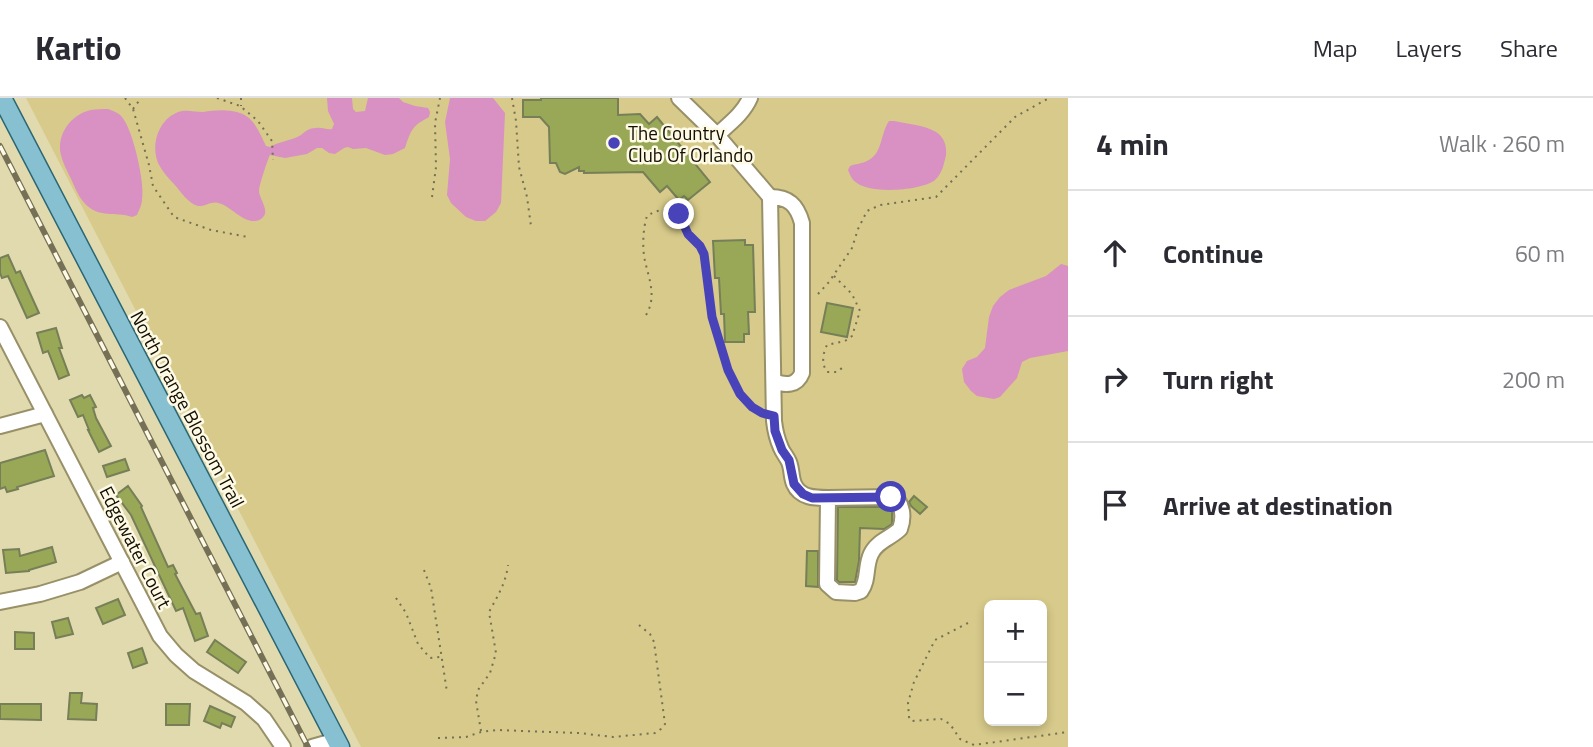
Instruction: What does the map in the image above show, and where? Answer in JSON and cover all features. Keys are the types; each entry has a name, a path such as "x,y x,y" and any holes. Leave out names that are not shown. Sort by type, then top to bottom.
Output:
{"main road":[{"name":"North Orange Blossom Trail","path":"2,98 339,745"}],"street":[{"path":"679,98 717,135 770,197 775,431 789,460 794,484 803,494 812,498 891,497 897,499 901,508 900,528 880,542 869,557 865,584 861,592 836,592 827,584 828,498"},
{"path":"717,135 740,114 750,98"},
{"path":"770,197 782,197 790,202 800,215 802,223 803,373 800,379 791,384 774,381"},
{"name":"Edgewater Court","path":"0,327 160,636 194,671 246,703 264,719 283,747"},
{"path":"0,426 45,414"},
{"path":"0,602 80,582 122,562"},
{"path":"312,747 339,745"}],"path":[{"path":"125,98 133,109 153,186 174,217 211,230 248,237"},
{"path":"133,109 141,98"},
{"path":"217,98 241,107 258,121 272,141 273,160"},
{"path":"241,98 241,107"},
{"path":"432,197 436,167 435,123 440,98"},
{"path":"512,98 519,167 531,226"},
{"path":"818,294 834,276 852,248 867,211 880,205 936,197 1015,117 1049,98"},
{"path":"646,315 650,308 651,285 644,258 645,223 647,216 653,212 675,210 688,234 704,254 712,317 728,370 740,394 752,407 774,416"},
{"path":"834,276 852,294 860,311 852,336 845,341 827,345 823,352 827,372 837,372 842,368"},
{"path":"481,732 476,701 478,690 490,673 496,653 489,612 503,587 508,565"},
{"path":"424,570 431,588 447,692"},
{"path":"396,598 406,613 418,644 430,658 441,657"},
{"path":"968,623 935,640 914,682 908,703 911,721 941,719 950,724 960,739 974,745 1068,732"},
{"path":"438,738 466,737 497,730 613,737 655,733 662,729 665,723 654,642 650,634 639,625"}],"shaded area":[{"name":"The Country Club Of Orlando","path":"26,98 1068,98 1068,747 361,747"},
{"path":"327,98 352,98 356,112 365,111 368,98 399,98 403,102 428,108 430,112 429,117 413,129 405,148 393,154 385,155 366,148 348,147 335,154 317,148 307,154 285,158 270,155 259,190 265,213 261,219 255,221 250,221 218,203 195,205 182,194 158,163 156,139 163,124 174,114 222,110 240,113 253,122 266,146 270,147 311,129 332,129 334,124 328,111"},
{"path":"450,98 493,98 505,113 501,203 496,212 485,221 466,217 451,203 447,195 450,159 445,122"},
{"path":"108,109 122,117 137,157 142,181 142,201 137,215 132,217 95,211 87,205 77,192 61,155 63,133 71,121 84,112"},
{"path":"889,121 927,128 941,136 946,155 941,172 935,180 919,187 884,190 864,186 852,179 848,170 850,166 867,161 876,154"},
{"path":"1061,264 1068,266 1068,351 1022,362 1017,378 1000,397 994,399 977,396 964,382 962,369 967,361 977,357 985,348 993,306 1009,290 1046,276"}],"building":[{"name":"The Country Club Of Orlando","path":"618,98 618,115 640,114 649,124 657,117 710,182 688,200 684,196 679,200 667,186 660,192 643,172 584,173 579,171 579,167 565,174 560,172 556,163 550,163 549,127 540,117 523,117 523,100"},
{"path":"745,240 745,245 753,245 755,312 748,312 749,334 744,334 744,342 725,342 719,278 715,278 713,241"},
{"path":"8,255 16,273 20,271 39,313 27,318 8,276 2,278 0,273 0,258"},
{"path":"827,303 853,308 847,337 821,332"},
{"path":"56,328 62,348 59,348 69,375 59,379 48,351 43,353 37,333"},
{"path":"82,395 84,398 90,395 96,407 93,408 96,418 111,446 99,452 83,415 78,417 70,400"},
{"path":"45,450 54,476 7,492 5,487 0,489 0,463"},
{"path":"125,459 129,470 107,477 103,466"},
{"path":"128,486 142,506 168,567 173,565 196,614 200,613 208,636 195,641 183,608 176,611 131,515 116,495"},
{"path":"914,496 927,507 920,514 909,502"},
{"path":"838,507 890,507 892,512 892,524 884,529 860,528 855,582 837,580"},
{"path":"52,547 56,562 29,571 6,573 3,550 19,549 20,556"},
{"path":"807,551 818,551 818,587 806,586"},
{"path":"118,599 125,615 103,624 96,608"},
{"path":"68,618 73,634 56,638 52,622"},
{"path":"15,632 34,633 34,649 15,649"},
{"path":"215,640 246,662 238,673 207,652"},
{"path":"142,648 147,663 133,668 128,653"},
{"path":"70,693 82,693 81,703 97,704 96,720 68,719"},
{"path":"0,704 41,704 41,720 0,719"},
{"path":"166,704 190,704 189,725 166,725"},
{"path":"210,706 235,717 231,727 222,723 220,728 204,721"}],"railway":[{"path":"0,146 308,747"}],"place":[{"name":"The Country Club Of Orlando","path":"614,143"}],"route":[{"path":"679,214 688,234 704,254 712,317 728,370 740,394 752,407 774,416 775,431 789,460 797,489 812,498 891,497"}]}
